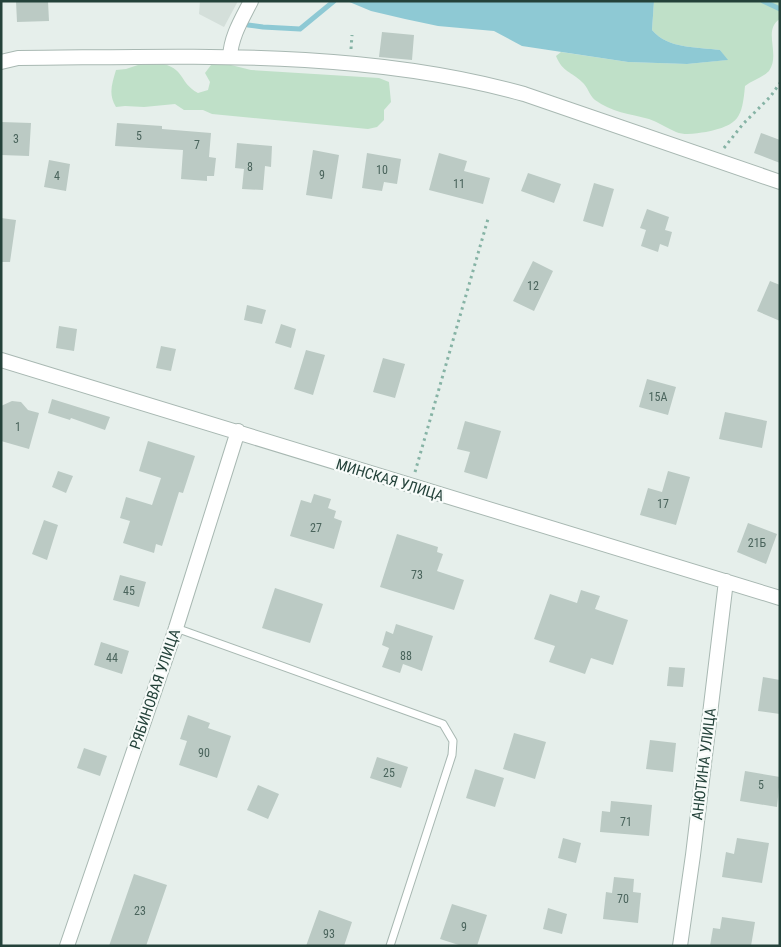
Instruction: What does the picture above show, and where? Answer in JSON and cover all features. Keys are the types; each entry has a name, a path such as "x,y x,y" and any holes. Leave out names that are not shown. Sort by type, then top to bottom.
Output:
{"street":[{"path":"230,57 235,32 251,1"},
{"path":"1,62 18,58 230,57 349,62 425,72 500,87 524,94 780,182"},
{"name":"МИНСКАЯ УЛИЦА","path":"1,360 238,431 411,487 780,598"},
{"name":"РЯБИНОВАЯ УЛИЦА","path":"67,946 176,628 238,431"},
{"name":"АНЮТИНА УЛИЦА","path":"680,946 693,855 726,581"}],"lane":[{"path":"176,628 443,724 453,741 452,755 390,946"}],"path":[{"path":"715,160 743,124 770,98 780,83"},
{"path":"411,487 488,219"}],"shaded area":[{"path":"200,1 238,1 224,27 199,14"}],"green space":[{"path":"654,1 780,1 780,19 772,29 772,64 769,71 745,86 740,113 732,123 706,132 688,134 676,132 652,120 621,112 601,104 593,98 578,78 564,69 559,62 556,56 561,52 628,62 687,64 727,60 720,50 674,44 659,36 652,30"},
{"path":"159,63 174,68 187,84 198,93 208,90 210,82 205,73 211,65 231,65 251,70 379,78 389,82 391,102 384,110 384,120 377,127 368,129 212,114 203,110 184,110 175,104 116,107 111,93 116,70"}],"water":[{"path":"347,1 654,1 652,30 659,36 674,44 720,50 728,60 687,64 628,62 522,46 494,31 438,26 371,11"}],"building":[{"path":"16,1 48,1 49,21 17,22"},
{"path":"382,32 414,35 412,60 379,57"},
{"path":"1,122 31,123 29,156 1,155"},
{"path":"117,123 162,126 162,129 211,133 209,157 216,158 214,176 207,176 207,181 181,179 183,150 115,146"},
{"path":"761,133 780,140 780,163 754,153"},
{"path":"237,143 272,146 271,167 265,166 263,190 242,189 244,169 235,168"},
{"path":"313,150 339,155 332,199 306,195"},
{"path":"367,153 401,159 397,184 384,182 382,191 362,188"},
{"path":"439,153 467,161 464,171 490,178 483,204 429,190"},
{"path":"49,160 70,164 66,191 44,187"},
{"path":"528,173 561,184 554,203 521,191"},
{"path":"594,183 614,189 603,227 583,221"},
{"path":"647,209 669,217 665,230 672,232 668,247 660,244 658,252 641,246 646,230 640,228"},
{"path":"1,218 16,220 10,262 1,262"},
{"path":"533,261 553,271 534,311 513,301"},
{"path":"770,281 780,285 780,321 757,311"},
{"path":"247,305 266,310 262,324 244,320"},
{"path":"281,324 296,329 291,348 275,343"},
{"path":"59,326 77,329 74,351 56,348"},
{"path":"161,346 176,349 171,371 156,368"},
{"path":"306,350 325,355 313,395 294,389"},
{"path":"383,358 405,364 395,398 373,392"},
{"path":"647,379 676,387 668,415 639,407"},
{"path":"52,399 110,417 105,430 71,418 70,420 48,413"},
{"path":"12,401 21,402 28,410 39,413 29,449 1,441 1,406"},
{"path":"725,412 767,421 762,448 719,439"},
{"path":"465,421 501,431 487,479 464,472 470,452 457,449"},
{"path":"148,441 195,456 183,493 179,492 162,546 156,544 154,553 123,543 130,521 120,518 126,497 152,505 161,478 139,471"},
{"path":"58,471 73,476 66,493 52,487"},
{"path":"668,471 690,477 676,525 640,515 648,488 662,492"},
{"path":"314,494 331,499 328,508 336,511 334,518 342,521 334,549 290,536 301,500 311,503"},
{"path":"44,520 58,525 47,560 32,554"},
{"path":"748,523 777,534 766,564 737,552"},
{"path":"397,534 438,547 437,552 443,554 437,571 464,580 454,610 380,587"},
{"path":"120,575 146,582 139,607 113,600"},
{"path":"275,588 323,604 310,643 262,628"},
{"path":"581,590 600,596 595,609 628,620 613,665 591,658 585,674 549,662 555,646 534,639 550,594 577,603"},
{"path":"396,624 433,636 422,671 403,664 400,673 382,667 389,648 382,645 386,631 393,634"},
{"path":"101,642 129,651 122,674 94,665"},
{"path":"669,667 685,668 683,687 667,686"},
{"path":"763,677 780,680 780,714 758,711"},
{"path":"188,715 210,723 208,728 231,736 217,778 179,765 187,741 180,739"},
{"path":"514,733 546,742 535,779 503,769"},
{"path":"650,740 676,743 673,772 646,769"},
{"path":"84,748 107,756 100,776 77,768"},
{"path":"377,757 408,767 401,788 370,778"},
{"path":"475,769 504,778 495,807 466,798"},
{"path":"745,771 780,777 777,807 740,801"},
{"path":"258,785 279,794 268,819 247,810"},
{"path":"611,801 652,805 649,836 600,832 602,811 610,812"},
{"path":"563,838 581,843 576,863 558,858"},
{"path":"737,838 769,843 762,883 722,877 726,852 734,854"},
{"path":"134,874 167,885 146,946 109,946"},
{"path":"614,877 634,879 633,892 641,893 638,923 603,919 606,892 612,893"},
{"path":"452,904 487,915 477,946 462,946 440,939"},
{"path":"548,908 567,914 562,934 543,929"},
{"path":"319,910 352,922 344,946 306,946"},
{"path":"722,917 755,922 751,946 710,946 713,928 720,929"}],"waterway":[{"path":"248,25 300,29 334,1"},
{"path":"763,1 780,9"}]}
